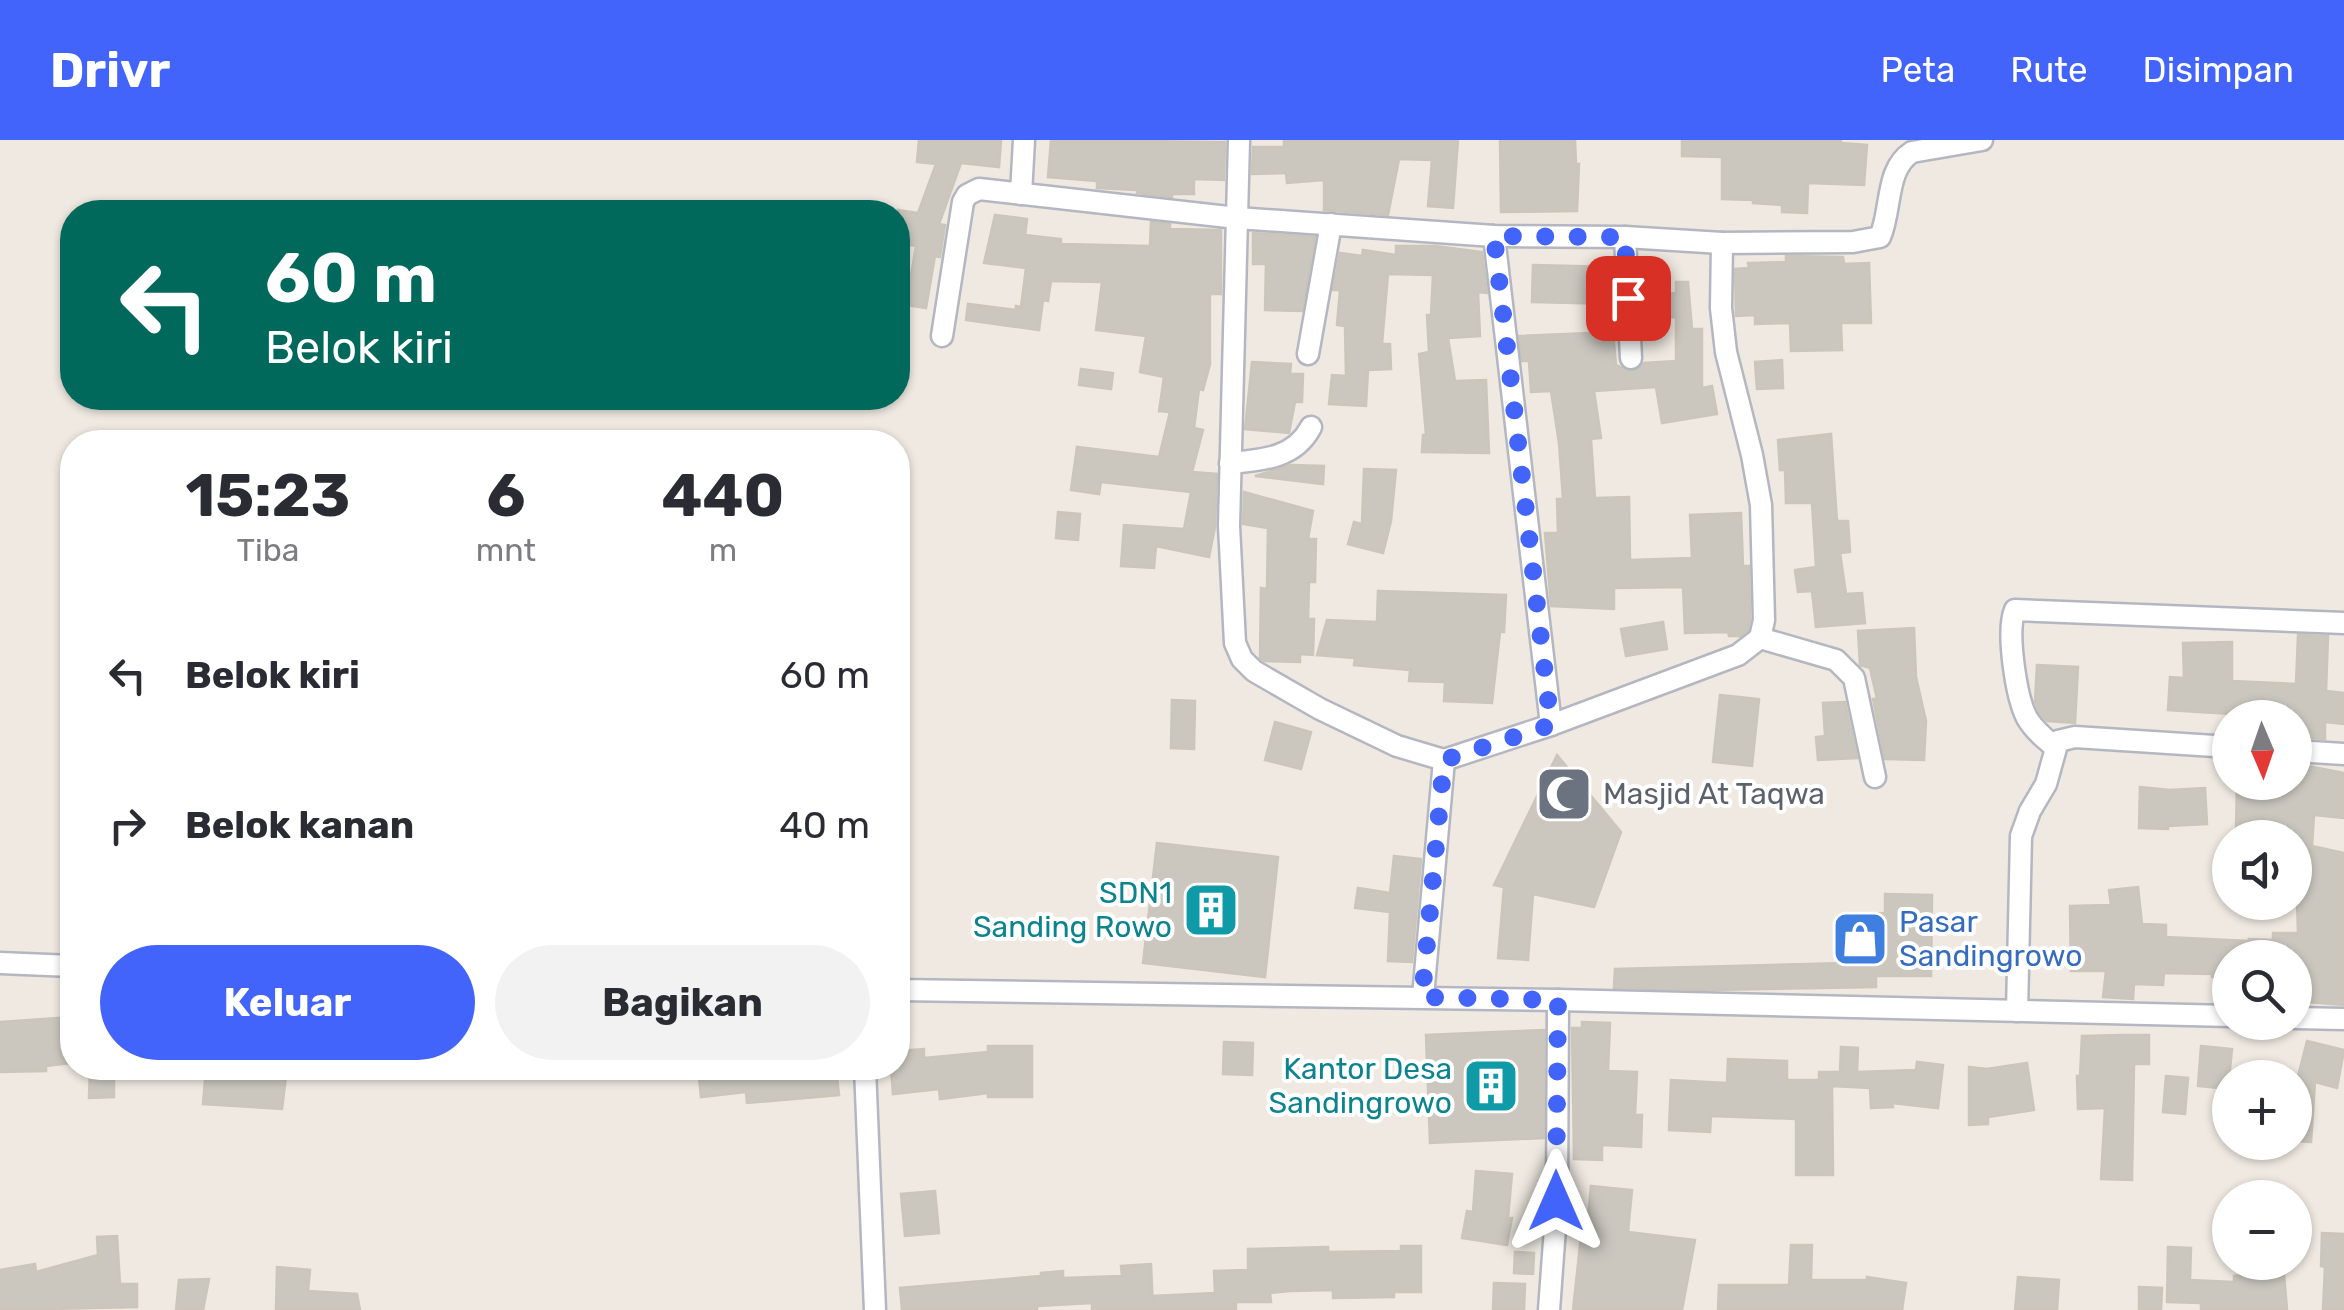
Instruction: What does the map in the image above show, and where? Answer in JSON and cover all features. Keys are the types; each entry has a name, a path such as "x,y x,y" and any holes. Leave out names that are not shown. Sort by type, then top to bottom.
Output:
{"street":[{"path":"1021,194 1024,140"},
{"path":"1239,140 1229,526 1235,643 1242,659 1254,671 1320,708 1397,746 1444,760 1551,725 1738,655 1760,638 1764,620 1761,505 1726,352 1721,308 1722,243"},
{"path":"942,336 963,202 967,194 979,189 1237,218 1494,236 1625,237 1722,243 1876,239 1887,220 1894,173 1904,157 1912,152 1982,140"},
{"path":"1308,354 1331,224"},
{"path":"1494,236 1551,725"},
{"path":"1625,237 1631,358"},
{"path":"1230,464 1290,452 1303,444 1311,427"},
{"path":"2055,747 2028,721 2022,706 2012,631 2016,610 2344,623"},
{"path":"1760,638 1836,660 1854,678 1875,777"},
{"path":"2017,1011 2021,836 2046,784 2058,741 2075,738 2212,746"},
{"path":"2312,752 2344,754"},
{"path":"1422,997 1444,760"},
{"path":"0,963 60,966"},
{"path":"910,990 1422,997 2212,1016"},
{"path":"1549,1310 1556,1201 1558,1000"},
{"path":"2312,1018 2344,1019"},
{"path":"865,1080 875,1310"}],"building":[{"path":"919,140 1001,140 999,167 961,163 939,224 945,225 926,308 910,306 916,246 910,245 910,212 918,213 936,164 917,162"},
{"path":"1051,140 1225,142 1224,180 1194,179 1194,194 1172,197 1097,188 1097,181 1048,177"},
{"path":"1284,140 1458,140 1453,208 1428,206 1432,160 1399,159 1388,215 1324,210 1324,180 1287,183 1286,173 1252,174 1253,147 1284,147"},
{"path":"1500,140 1575,140 1579,164 1577,211 1501,212"},
{"path":"1682,140 1841,140 1867,145 1864,185 1808,183 1807,213 1782,212 1782,205 1753,200 1722,199 1722,157 1682,156"},
{"path":"995,215 1027,219 1025,235 1061,239 1061,244 1150,246 1151,222 1170,224 1170,229 1221,230 1221,294 1210,294 1210,364 1203,390 1199,389 1194,428 1203,430 1192,472 1217,474 1215,527 1209,557 1156,546 1154,568 1121,566 1124,525 1184,529 1191,492 1101,482 1099,494 1071,490 1077,447 1159,457 1170,412 1159,411 1164,377 1140,372 1146,336 1096,330 1102,282 1051,281 1048,301 1043,300 1039,330 966,320 968,304 1016,310 1016,306 1021,307 1026,268 984,263"},
{"path":"1253,233 1315,237 1302,311 1265,310 1266,264 1253,264"},
{"path":"1396,246 1482,252 1487,293 1478,292 1480,336 1448,338 1455,381 1486,380 1489,453 1422,452 1426,435 1419,354 1429,352 1427,315 1431,315 1433,275 1388,274 1382,344 1390,344 1391,369 1368,370 1366,406 1329,404 1332,375 1346,376 1345,326 1337,325 1340,290 1333,290 1340,253 1362,256 1363,250 1396,255"},
{"path":"1786,256 1843,257 1844,264 1869,263 1871,323 1841,323 1842,350 1791,351 1790,323 1755,324 1755,315 1736,316 1735,269 1749,268 1748,263 1786,262"},
{"path":"1533,265 1613,267 1615,304 1532,302"},
{"path":"1676,282 1688,282 1692,329 1702,329 1702,388 1712,386 1717,414 1662,423 1656,387 1594,391 1601,438 1591,439 1595,498 1629,497 1630,560 1692,558 1690,515 1741,513 1743,566 1749,566 1750,619 1748,630 1740,636 1729,636 1728,632 1685,633 1683,587 1614,588 1614,609 1551,606 1545,533 1558,533 1557,499 1563,499 1559,443 1551,391 1531,392 1529,361 1522,361 1519,336 1613,332 1616,365 1631,372 1644,363 1676,361 1676,317 1663,318 1663,295 1676,293"},
{"path":"1782,360 1783,388 1757,389 1755,362"},
{"path":"1252,362 1291,364 1290,374 1303,374 1302,402 1295,402 1289,433 1245,429"},
{"path":"1081,369 1113,373 1111,389 1079,385"},
{"path":"1831,434 1837,521 1848,521 1850,552 1840,553 1846,594 1862,593 1865,623 1816,627 1812,591 1798,592 1795,570 1816,567 1812,503 1786,503 1785,470 1780,470 1778,440"},
{"path":"1291,465 1324,466 1323,484 1255,476"},
{"path":"1364,469 1396,470 1383,553 1348,544 1354,522 1362,524"},
{"path":"1244,492 1313,511 1308,539 1316,539 1315,582 1309,582 1308,619 1314,619 1313,655 1300,654 1300,662 1260,658 1261,588 1267,589 1268,528 1243,524"},
{"path":"1058,512 1080,514 1078,540 1056,538"},
{"path":"1378,591 1506,595 1492,703 1444,701 1445,682 1409,681 1410,670 1354,665 1355,658 1317,655 1327,620 1377,622"},
{"path":"1663,622 1667,649 1626,656 1621,629"},
{"path":"1914,628 1916,677 1926,721 1924,760 1885,759 1870,668 1860,665 1858,631"},
{"path":"2298,635 2328,636 2326,691 2344,693 2344,724 2325,722 2325,739 2312,738 2312,700 2212,700 2212,713 2168,710 2170,677 2184,678 2183,643 2232,642 2232,681 2296,684"},
{"path":"2037,665 2078,667 2075,723 2047,721 2039,712 2035,701"},
{"path":"1720,695 1759,699 1752,766 1713,762"},
{"path":"1172,700 1195,701 1194,749 1171,748"},
{"path":"1845,702 1857,758 1818,760 1816,737 1825,736 1823,703"},
{"path":"1275,722 1311,732 1301,769 1265,760"},
{"name":"Masjid At Taqwa","path":"1557,755 1621,832 1594,907 1533,894 1528,960 1498,958 1504,887 1494,885"},
{"path":"2312,767 2344,773 2344,818 2314,815 2312,846 2312,820 2236,820 2237,800 2312,800"},
{"path":"2140,787 2205,788 2207,824 2139,828"},
{"name":"SDN1 Sanding Rowo","path":"1157,843 1278,857 1265,977 1143,963"},
{"path":"2312,846 2344,853 2344,1005 2312,1002 2312,940 2273,940 2273,933 2298,933 2298,920 2312,920"},
{"path":"1394,856 1421,859 1412,962 1388,961 1390,912 1355,908 1358,888 1390,893"},
{"path":"2138,887 2142,924 2166,925 2166,937 2228,940 2212,940 2212,974 2164,973 2163,985 2134,984 2133,999 2103,997 2106,971 2071,971 2070,906 2111,905 2109,890"},
{"name":"Pasar Sandingrowo","path":"1885,894 1932,895 1931,976 1876,976 1876,987 1614,988 1615,969 1846,963 1845,915 1885,913"},
{"path":"60,1018 60,1064 46,1066 46,1071 0,1072 0,1022"},
{"path":"1582,1022 1610,1023 1608,1071 1637,1072 1635,1115 1642,1115 1641,1147 1602,1145 1602,1160 1574,1159 1572,1028 1582,1028"},
{"name":"Kantor Desa Sandingrowo","path":"1544,1030 1544,1138 1430,1143 1426,1035"},
{"path":"2149,1035 2149,1064 2134,1064 2132,1180 2101,1179 2105,1108 2078,1109 2082,1036"},
{"path":"2307,1041 2344,1050 2337,1088 2315,1082 2312,1127 2312,1060 2302,1060"},
{"path":"1224,1042 1253,1043 1252,1075 1223,1074"},
{"path":"988,1046 1032,1046 1032,1097 988,1097 988,1093 940,1099 939,1089 893,1094 892,1080 910,1080 910,1050 924,1049 924,1058 988,1052"},
{"path":"2201,1046 2232,1049 2231,1060 2212,1060 2212,1087 2198,1086"},
{"path":"1841,1047 1858,1048 1857,1072 1916,1070 1917,1062 1943,1065 1938,1108 1892,1103 1893,1107 1871,1108 1870,1088 1832,1086 1833,1175 1796,1175 1796,1119 1711,1116 1710,1132 1669,1130 1671,1080 1727,1083 1728,1059 1787,1061 1787,1080 1819,1080 1819,1072 1840,1072"},
{"path":"2027,1063 2034,1110 1988,1117 1988,1124 1969,1125 1969,1067 1987,1069"},
{"path":"2166,1076 2188,1078 2185,1114 2163,1112"},
{"path":"90,1080 114,1080 114,1097 89,1098"},
{"path":"205,1080 286,1080 282,1109 203,1104"},
{"path":"699,1080 837,1080 839,1095 747,1103 746,1092 701,1097"},
{"path":"1476,1171 1512,1174 1508,1218 1512,1218 1507,1245 1462,1238 1467,1211 1473,1212"},
{"path":"1591,1186 1632,1190 1628,1232 1695,1240 1682,1310 1573,1310 1582,1227 1587,1228"},
{"path":"935,1191 939,1233 905,1236 901,1194"},
{"path":"2322,1233 2344,1234 2344,1310 2323,1310"},
{"path":"117,1236 120,1284 137,1284 137,1307 0,1310 0,1270 35,1264 36,1272 98,1255 97,1237"},
{"path":"1791,1245 1812,1245 1811,1280 1867,1277 1906,1283 1902,1310 1718,1310 1719,1285 1789,1285"},
{"path":"1401,1246 1421,1246 1421,1292 1394,1292 1394,1297 1333,1298 1333,1290 1290,1291 1270,1293 1271,1302 1236,1302 1236,1310 1153,1310 1153,1296 1215,1293 1214,1271 1248,1270 1248,1249 1328,1247 1328,1252 1401,1251"},
{"path":"2168,1247 2191,1248 2190,1280 2284,1280 2287,1310 2201,1310 2201,1303 2167,1302"},
{"path":"1515,1252 1534,1253 1533,1274 1514,1273"},
{"path":"1151,1264 1153,1310 1092,1310 1092,1303 1037,1306 1037,1310 902,1310 900,1288 1063,1271 1063,1278 1122,1276 1121,1266"},
{"path":"277,1267 310,1270 308,1291 357,1294 360,1310 276,1310"},
{"path":"2018,1277 2059,1280 2057,1310 2015,1310"},
{"path":"209,1279 203,1310 176,1310 179,1280"},
{"path":"1494,1283 1525,1284 1524,1310 1493,1310"},
{"path":"2139,1287 2162,1288 2161,1310 2139,1309"}],"place":[{"name":"Masjid At Taqwa","path":"1564,794"},
{"name":"SDN1 Sanding Rowo","path":"1211,910"},
{"name":"Pasar Sandingrowo","path":"1860,939"},
{"name":"Kantor Desa Sandingrowo","path":"1491,1086"}],"route":[{"path":"1556,1201 1558,1000 1422,997 1444,760 1551,725 1494,236 1625,237 1628,298"}]}
